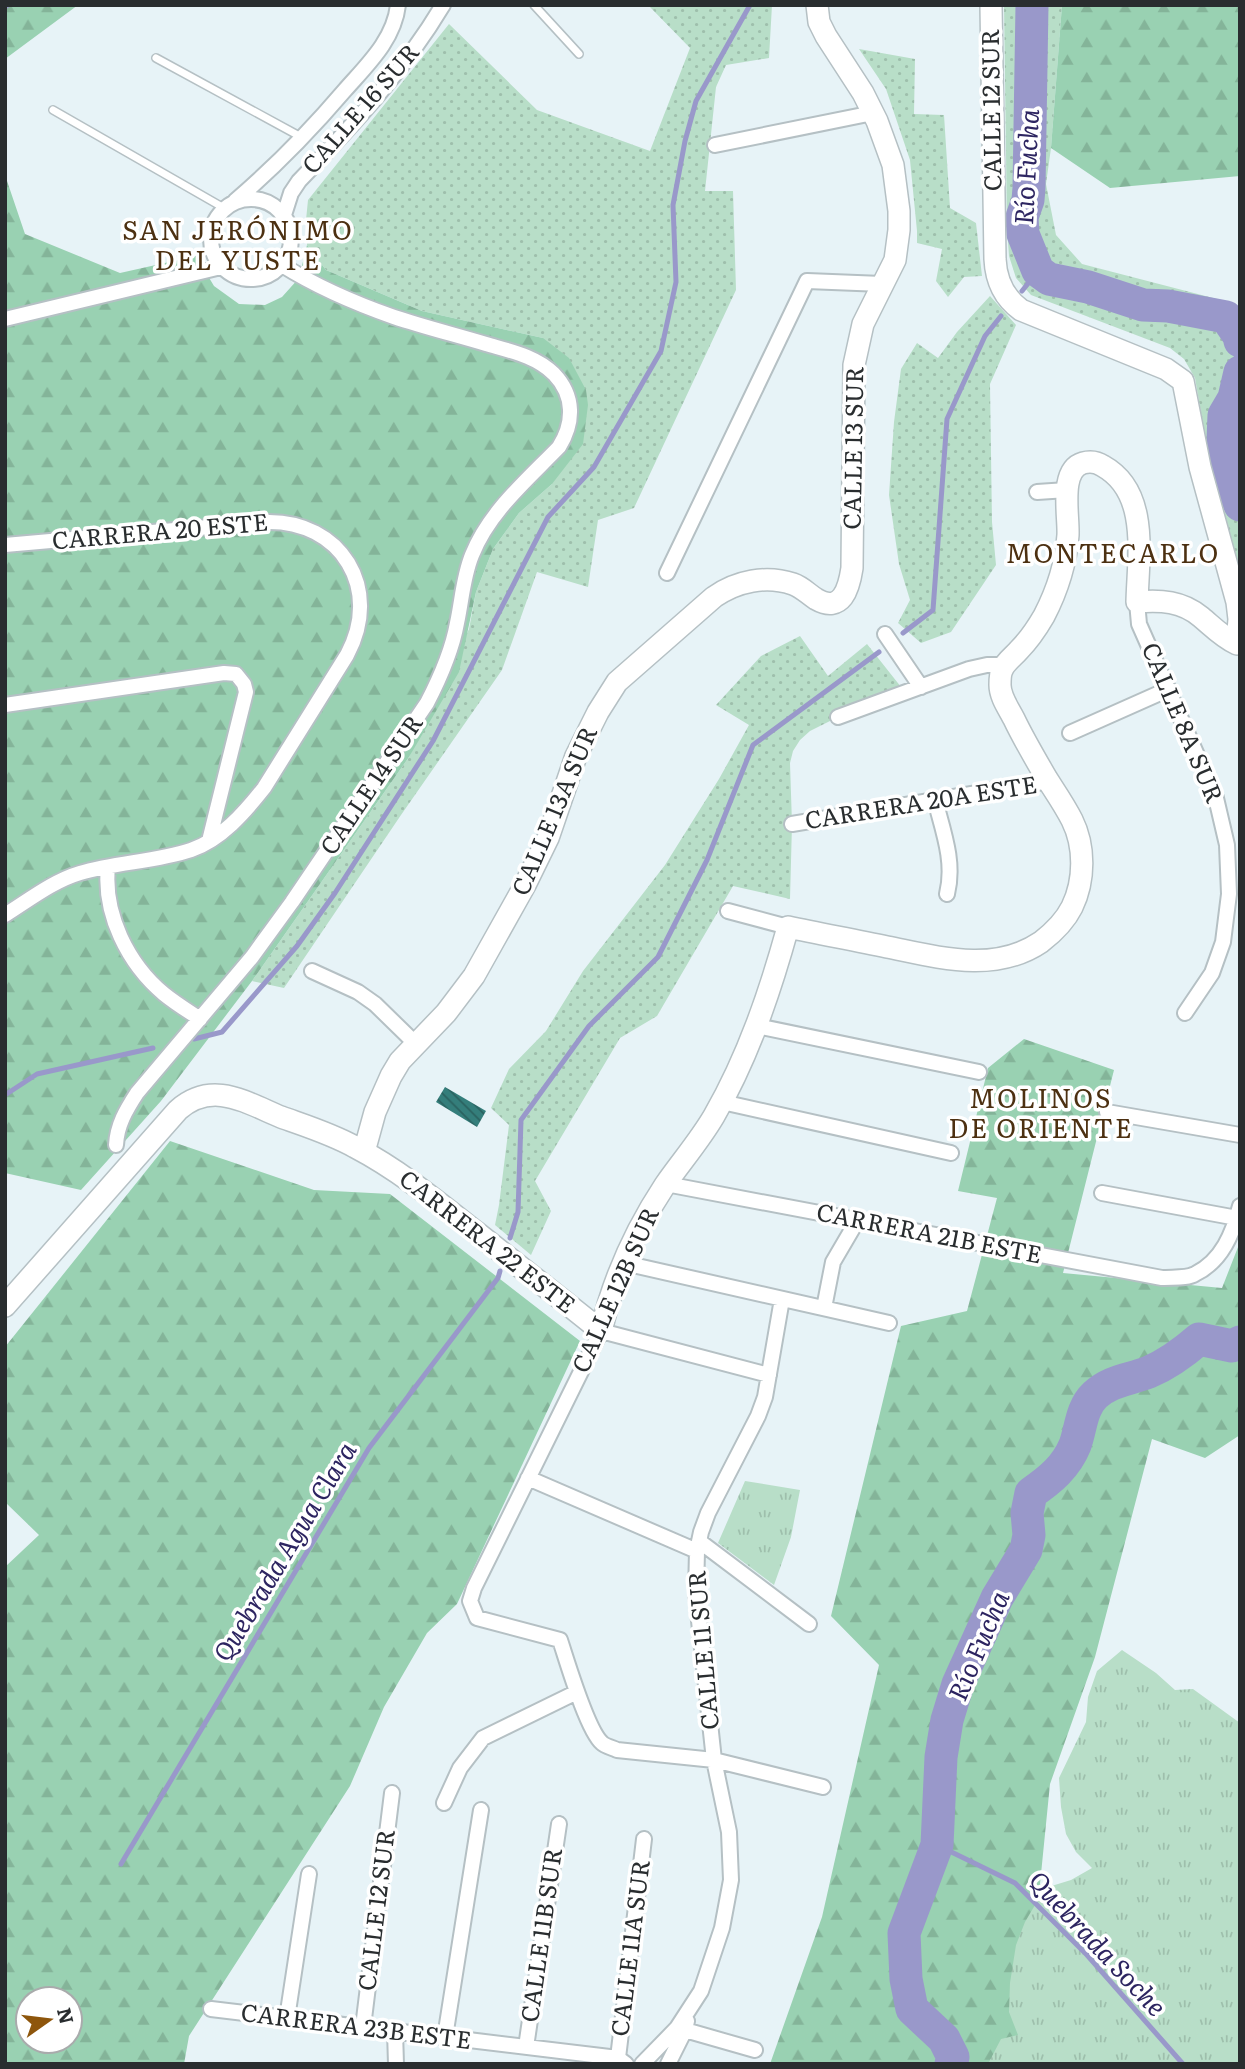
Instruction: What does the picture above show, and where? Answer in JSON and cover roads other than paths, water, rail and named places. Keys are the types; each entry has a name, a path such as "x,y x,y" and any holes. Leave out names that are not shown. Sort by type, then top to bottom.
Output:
{"street":[{"name":"CALLE 16 SUR","path":"230,204 304,138 381,49 390,33 398,5"},
{"name":"CALLE 16 SUR","path":"284,215 291,193 299,181 387,85 417,46 443,5"},
{"name":"CALLE 13 SUR","path":"817,5 819,22 826,36 873,113 893,165 899,211 895,260 863,324 854,365 850,583"},
{"name":"CALLE 12 SUR","path":"991,5 995,269 1005,296 1021,310 1166,369 1183,381 1203,479 1237,602 1238,647"},
{"path":"715,145 873,113"},
{"path":"248,198 261,199 274,205 284,215 290,227 292,241 282,265 270,275 244,279 221,267 210,243 211,230 216,218 230,204 248,198"},
{"name":"CALLE 14 SUR","path":"116,1145 120,1124 137,1093 252,957 428,703 452,642 472,555 498,511 559,447 569,424 570,400 561,382 533,359 394,317 308,282 282,265"},
{"path":"5,318 221,267"},
{"path":"667,573 807,281 882,284"},
{"name":"CALLE 8A SUR","path":"1067,494 1070,472 1076,466 1092,462 1101,464 1112,472 1123,482 1130,494 1139,538 1139,624 1216,798 1227,845 1227,918 1218,957 1204,987 1185,1013"},
{"path":"728,911 788,927 961,960 1010,956 1049,936 1065,919 1075,901 1082,874 1077,834 1073,821 1002,696 1000,676 1005,665 1028,640 1045,613 1065,559 1068,540 1067,494 1037,492"},
{"name":"CARRERA 20 ESTE","path":"5,545 279,522 304,527 327,539 345,557 360,593 360,618 354,643 264,788 226,829 191,850 79,873 48,887 5,915"},
{"name":"CALLE 13A SUR","path":"364,1152 375,1112 400,1061 453,1004 485,957 525,885 548,838 576,756 617,682 728,587 753,581 781,581 794,584 814,598 831,603 843,597 850,583"},
{"path":"1137,601 1156,600 1177,604 1199,616 1238,647"},
{"path":"885,634 921,687"},
{"path":"838,717 970,669 1005,665"},
{"path":"5,705 224,673 236,674 244,684 246,692 209,841"},
{"path":"1070,733 1169,689"},
{"name":"CARRERA 20A ESTE","path":"792,824 1049,781"},
{"path":"935,800 950,861 947,894"},
{"path":"108,867 107,880 113,917 128,951 163,993 200,1019"},
{"name":"CALLE 12B SUR","path":"577,1692 560,1640 477,1618 470,1601 601,1331 624,1263 647,1213 722,1102 757,1026 788,927"},
{"path":"312,971 359,992 416,1044"},
{"path":"757,1026 979,1072"},
{"name":"CARRERA 22 ESTE","path":"5,1306 178,1110 193,1099 211,1094 237,1099 339,1140 396,1171 601,1331 769,1375"},
{"path":"722,1102 951,1153"},
{"path":"1107,1112 1240,1135"},
{"name":"CARRERA 21B ESTE","path":"666,1184 1162,1278 1193,1276 1212,1262 1229,1239 1238,1212"},
{"path":"1102,1193 1238,1212"},
{"path":"824,1308 833,1262 857,1221"},
{"path":"624,1263 889,1323"},
{"name":"CALLE 11 SUR","path":"642,2064 677,2028 701,1990 722,1928 731,1880 729,1832 714,1760 696,1593 698,1546 708,1513 758,1416 769,1375 782,1298"},
{"path":"528,1478 698,1546 809,1624"},
{"path":"444,1803 460,1768 484,1738 577,1692 602,1744 617,1749 714,1760 823,1787"},
{"name":"CALLE 12 SUR","path":"363,2028 392,1793"},
{"path":"445,2037 481,1810"},
{"name":"CALLE 11B SUR","path":"526,2047 559,1824"},
{"name":"CALLE 11A SUR","path":"622,2061 644,1839"},
{"path":"287,2018 309,1874"},
{"name":"CARRERA 23B ESTE","path":"211,2009 622,2061"},
{"name":"CALLE 11 SUR","path":"671,2061 685,2030 690,2010"},
{"path":"685,2030 755,2050"},
{"path":"395,2031 396,2064"}],"lane":[{"path":"534,5 579,54"},
{"path":"156,58 304,138"},
{"path":"53,110 230,204"}],"waterway":[{"path":"194,1039 222,1032 297,946 335,893 433,741 548,517 594,467 661,351 676,282 673,205 685,141 696,101 750,5"},
{"name":"Río Fucha","path":"1032,5 1029,188 1022,217 1023,234 1038,271 1049,279 1088,287 1143,305 1168,306 1226,317 1240,341"},
{"name":"Quebrada Agua Clara","path":"1022,291 1038,271"},
{"name":"Quebrada Agua Clara","path":"903,633 933,610 947,419 985,336 1001,316"},
{"name":"Río Fucha","path":"1240,372 1234,398 1224,415 1223,440 1226,472 1240,505"},
{"name":"Quebrada Agua Clara","path":"510,1238 518,1212 521,1120 589,1026 658,957 707,860 753,745 879,652"},
{"path":"5,1095 37,1074 153,1048"},
{"name":"Quebrada Agua Clara","path":"121,1864 369,1448 498,1278 500,1271"},
{"name":"Río Fucha","path":"951,2064 953,2057 944,2039 912,2009 906,1979 904,1933 937,1845 941,1757 947,1720 958,1684 997,1598 1026,1550 1029,1535 1027,1513 1031,1493 1051,1478 1067,1460 1075,1445 1087,1406 1101,1390 1156,1369 1199,1339 1232,1346 1240,1342"},
{"name":"Quebrada Soche","path":"937,1845 1015,1883 1087,1955 1183,2064"}],"district":[{"name":"SAN JERÓNIMO DEL YUSTE","path":"238,246"},
{"name":"MONTECARLO","path":"1113,554"},
{"name":"MOLINOS DE ORIENTE","path":"1041,1114"}]}
